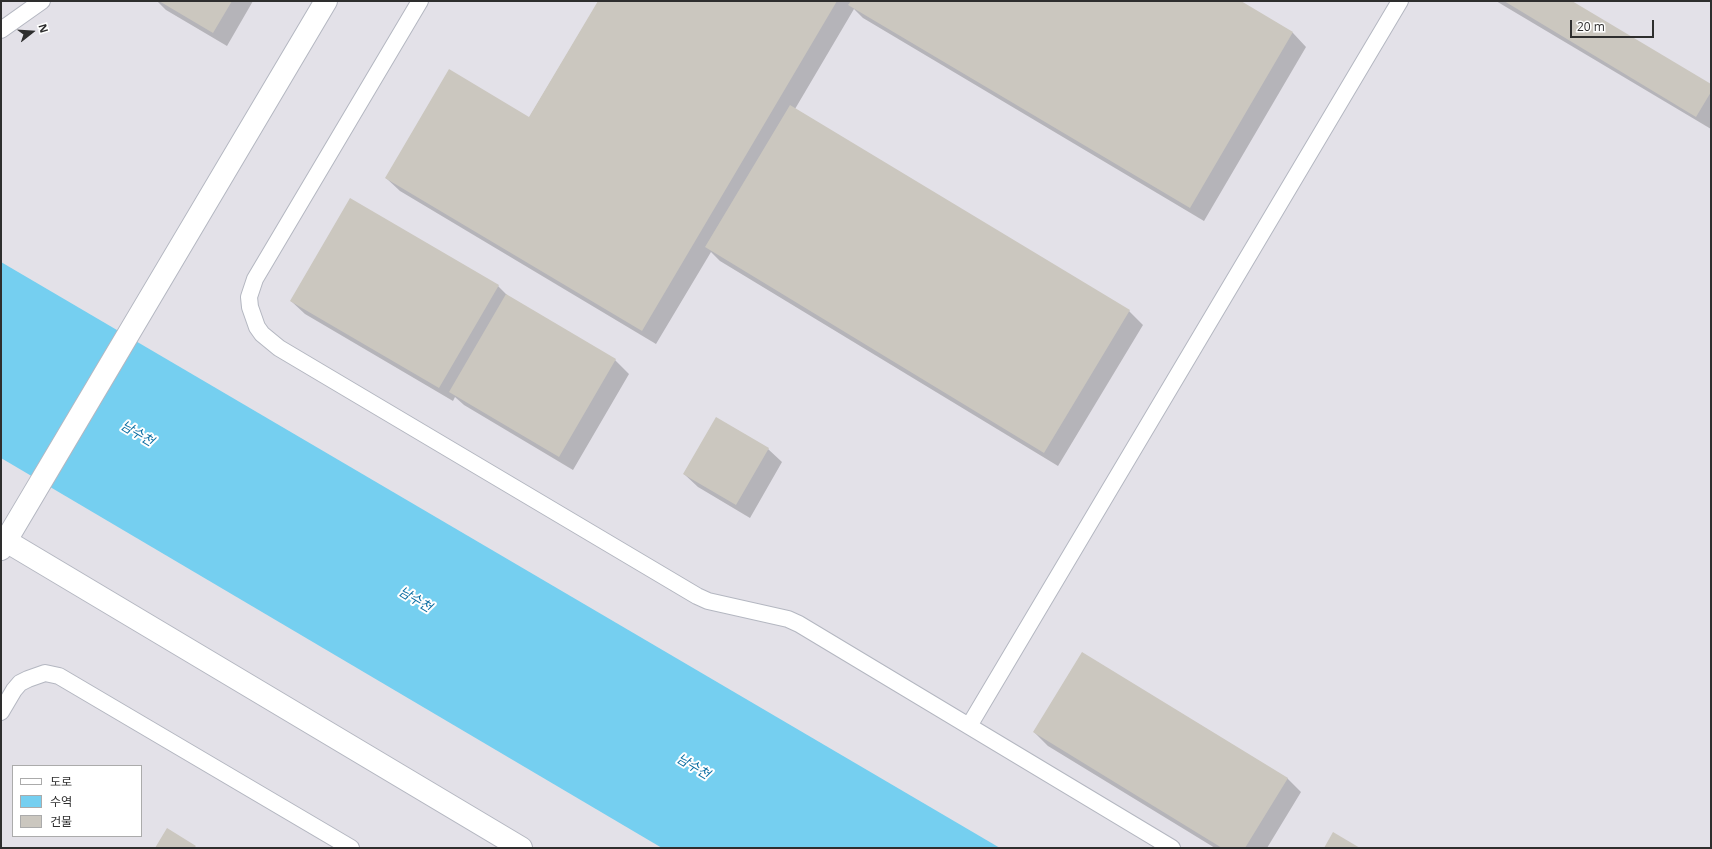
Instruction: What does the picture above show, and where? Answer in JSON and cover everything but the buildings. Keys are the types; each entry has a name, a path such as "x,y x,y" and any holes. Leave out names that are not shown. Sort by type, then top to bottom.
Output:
{"street":[{"path":"326,1 22,514 3,542 521,848"}],"lane":[{"path":"1,30 42,1"},
{"path":"420,1 255,279 250,297 250,307 257,327 262,334 279,348 697,596 788,619 799,624 1172,848"},
{"path":"969,726 1400,1"},
{"path":"1,712 14,690 28,678 45,673 59,676 351,848"}],"shaded area":[{"path":"1,1 1711,1 1711,848 1,848"}],"water":[{"name":"남수천","path":"1,262 1000,848 662,848 1,458"}]}
